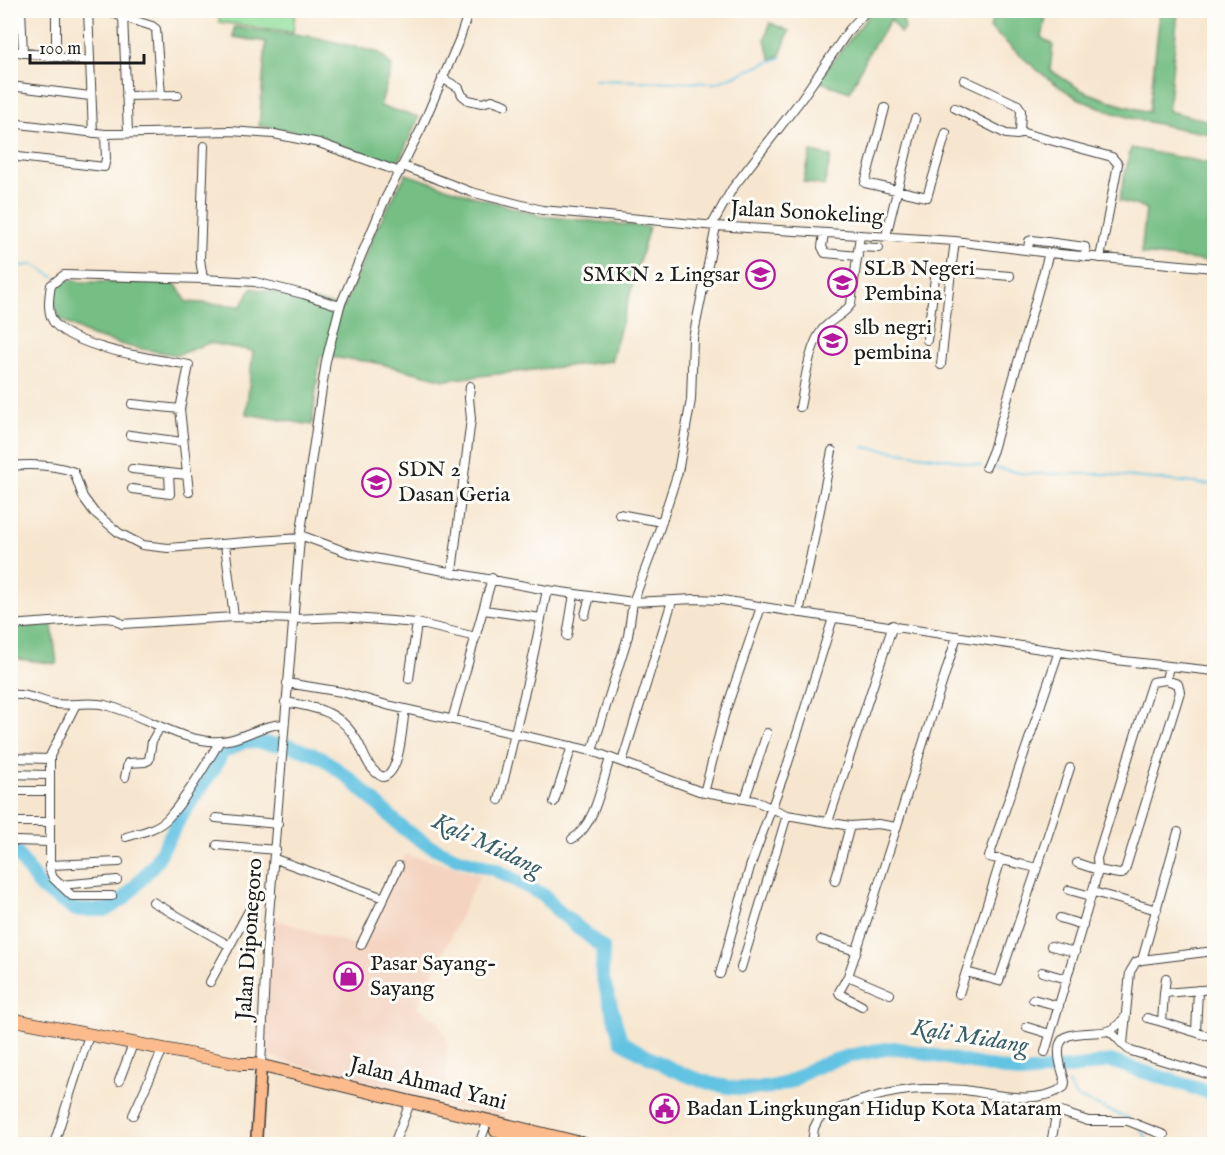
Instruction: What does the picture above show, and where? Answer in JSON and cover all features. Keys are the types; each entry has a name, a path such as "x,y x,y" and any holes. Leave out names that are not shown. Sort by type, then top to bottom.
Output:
{"highway":[{"path":"10,1019 240,1064 249,1063 261,1069 485,1128 506,1129 549,1144"},
{"name":"Jalan Ahmad Yani","path":"261,1069 506,1129 585,1144"}],"main road":[{"name":"Jalan Diponegoro","path":"256,1144 261,1069"}],"street":[{"path":"21,10 22,53"},
{"path":"56,10 56,57"},
{"path":"88,10 93,133"},
{"path":"101,10 156,29 161,95"},
{"name":"Jalan Diponegoro","path":"261,1069 266,951 300,537 326,361 340,306 382,204 402,169 460,38 469,10"},
{"path":"592,751 628,636 633,602 663,522 678,472 691,400 693,338 714,226 737,183 795,108 849,30 867,10"},
{"path":"123,16 128,132"},
{"path":"10,51 89,61"},
{"path":"442,78 459,88 468,100 482,103 492,100 506,105"},
{"path":"964,80 1018,105 1022,111 1020,132"},
{"path":"10,86 90,96"},
{"path":"126,96 178,95"},
{"path":"885,108 865,183 927,197 946,133"},
{"path":"955,108 1006,134 1017,135 1020,132 1112,156 1118,164 1100,258"},
{"path":"886,236 915,119"},
{"name":"Jalan Sonokeling","path":"10,123 105,134 230,131 274,134 319,143 471,192 542,210 714,226 956,241 1086,257 1215,268"},
{"path":"10,156 104,167 105,134"},
{"path":"203,279 200,259 204,146"},
{"path":"824,233 822,247 825,253 879,248"},
{"path":"800,407 815,339 829,322 847,310 851,304 860,235"},
{"path":"1028,250 1029,241 1032,240 1085,247 1086,257"},
{"path":"941,365 956,241"},
{"path":"986,467 993,450 1049,253"},
{"path":"927,340 936,270 1010,276"},
{"path":"189,492 180,409 189,365 115,351 83,341 54,324 48,305 51,285 64,275 255,282 340,306"},
{"path":"452,572 471,419 470,386"},
{"path":"132,404 180,409"},
{"path":"130,435 183,442"},
{"path":"799,613 832,451"},
{"path":"10,466 34,464 64,468 74,472 83,497 94,512 119,533 142,545 168,548 300,537 352,554 574,594 633,602 722,600 1059,651 1215,671"},
{"path":"132,469 187,475"},
{"path":"132,489 170,494 170,473"},
{"path":"619,514 663,522"},
{"path":"225,545 234,617"},
{"path":"452,720 492,579"},
{"path":"499,800 547,590"},
{"path":"567,636 574,594"},
{"path":"585,615 590,596"},
{"path":"622,762 672,601"},
{"path":"704,793 724,716 761,607"},
{"path":"484,610 541,618"},
{"path":"10,625 105,618 115,619 120,624 125,624 234,617 293,619 341,617 417,623 476,637"},
{"path":"720,974 750,867 772,808 833,618"},
{"path":"409,679 417,623"},
{"path":"828,822 893,625"},
{"path":"862,1006 839,994 848,976 957,636"},
{"path":"1037,868 989,857 1059,651"},
{"path":"1166,680 1169,666"},
{"path":"1045,1052 1094,895 1098,870 1097,858 1151,685 1155,681 1166,680 1178,684 1180,692 1125,870 1121,874 1098,870 1077,863"},
{"path":"287,683 342,692 405,709 592,751 704,793 745,800 787,815 850,826 874,824 896,827"},
{"path":"10,695 28,695 54,703 104,705 160,727 197,738 220,741 235,740 263,727 284,724"},
{"path":"285,702 314,707 335,716 347,727 372,768 383,777 388,776 395,767 405,709"},
{"path":"76,704 52,752 49,775 50,865 53,878 72,896 112,896"},
{"path":"125,777 128,763 149,760 152,741 160,727"},
{"path":"745,800 767,733"},
{"path":"126,837 147,831 168,819 220,741"},
{"path":"554,802 572,746"},
{"path":"10,758 51,759"},
{"path":"572,839 588,825 610,758"},
{"path":"966,972 999,981 1070,768"},
{"path":"10,774 49,775"},
{"path":"10,791 49,791"},
{"path":"741,968 787,815"},
{"path":"216,818 278,824"},
{"path":"10,822 49,822"},
{"path":"835,881 850,826"},
{"path":"1142,960 1178,832"},
{"path":"15,841 50,842"},
{"path":"217,845 276,850"},
{"path":"275,859 384,898"},
{"path":"959,994 1001,859"},
{"path":"50,865 119,862"},
{"path":"361,945 399,866"},
{"path":"60,885 117,880"},
{"path":"1069,890 1156,910"},
{"path":"210,981 257,896 261,894 272,896"},
{"path":"153,902 230,946"},
{"path":"1060,918 1083,925"},
{"path":"821,940 856,951"},
{"path":"1051,945 1075,952"},
{"path":"1123,1044 1130,972 1136,962 1215,951"},
{"path":"1042,972 1067,979"},
{"path":"848,976 890,994"},
{"path":"1162,1022 1166,978"},
{"path":"1164,993 1215,989"},
{"path":"1196,1032 1198,990"},
{"path":"1033,999 1059,1006"},
{"path":"812,1144 814,1128 819,1118 893,1093 922,1089 964,1090 1018,1097 1049,1094 1059,1090 1064,1087 1065,1082 1059,1056 1060,1045 1066,1036 1109,1031 1121,1023 1125,1017"},
{"path":"1147,1018 1215,1038"},
{"path":"1027,1027 1050,1034"},
{"path":"1109,1031 1131,1051 1215,1076"},
{"path":"54,1144 89,1035"},
{"path":"119,1081 133,1044"},
{"path":"133,1115 163,1049"},
{"path":"394,1144 408,1108"},
{"path":"1051,1144 1058,1111 1088,1121 1128,1121 1164,1135"},
{"path":"479,1144 485,1128"}],"shaded area":[{"name":"Pasar Sayang- Sayang","path":"405,855 480,875 417,1007 438,1021 448,1042 446,1090 504,1107 503,1118 263,1055 271,918 361,947"}],"green space":[{"path":"280,10 295,13 293,32 219,22 220,11"},
{"path":"872,11 901,11 905,29 900,33 891,19 868,54 850,92 817,81"},
{"path":"994,11 1047,11 1042,38 1053,45 1050,70 1081,90 1118,104 1149,112 1160,11 1178,11 1168,111 1214,122 1214,135 1126,117 1076,97 1042,74 990,28"},
{"path":"770,23 789,31 780,56 771,59 765,40"},
{"path":"234,27 310,36 380,53 392,67 380,106 419,117 397,165 304,133 259,126 266,42 233,37"},
{"path":"1131,148 1214,164 1214,262 1141,254 1146,208 1119,201"},
{"path":"811,152 831,156 824,186 803,182"},
{"path":"406,174 541,216 649,227 611,361 445,380 373,362 320,356 312,425 246,414 253,351 209,343 177,355 131,347 92,336 59,319 53,296 62,279 83,282 174,282 187,302 241,306 252,288 344,307 377,227"},
{"path":"52,625 57,664 11,658 10,627"}],"waterway":[{"path":"853,10 857,14"},
{"path":"594,80 716,83 782,57"},
{"path":"10,264 24,266 33,264 54,277"},
{"path":"863,447 981,466"},
{"path":"990,467 1025,474 1103,474 1214,485"},
{"name":"Kali Midang","path":"10,848 16,852 41,888 76,910 106,910 125,898 155,863 180,818 222,753 245,741 291,746 321,757 349,778 404,829 428,845 456,858 494,869 545,896 556,909 603,948 602,975 621,1041 679,1072 700,1080 743,1089 764,1088 790,1082 810,1070 833,1061 895,1048 1023,1073 1110,1061 1214,1094"},
{"path":"1068,1083 1076,1097 1128,1118"},
{"path":"1140,1129 1151,1144"}],"place":[{"name":"SMKN 2 Lingsar","path":"761,275"},
{"name":"SLB Negeri Pembina","path":"843,282"},
{"name":"slb negri pembina","path":"833,341"},
{"name":"SDN 2 Dasan Geria","path":"377,483"},
{"name":"Pasar Sayang- Sayang","path":"349,977"},
{"name":"Badan Lingkungan Hidup Kota Mataram","path":"665,1109"}]}
